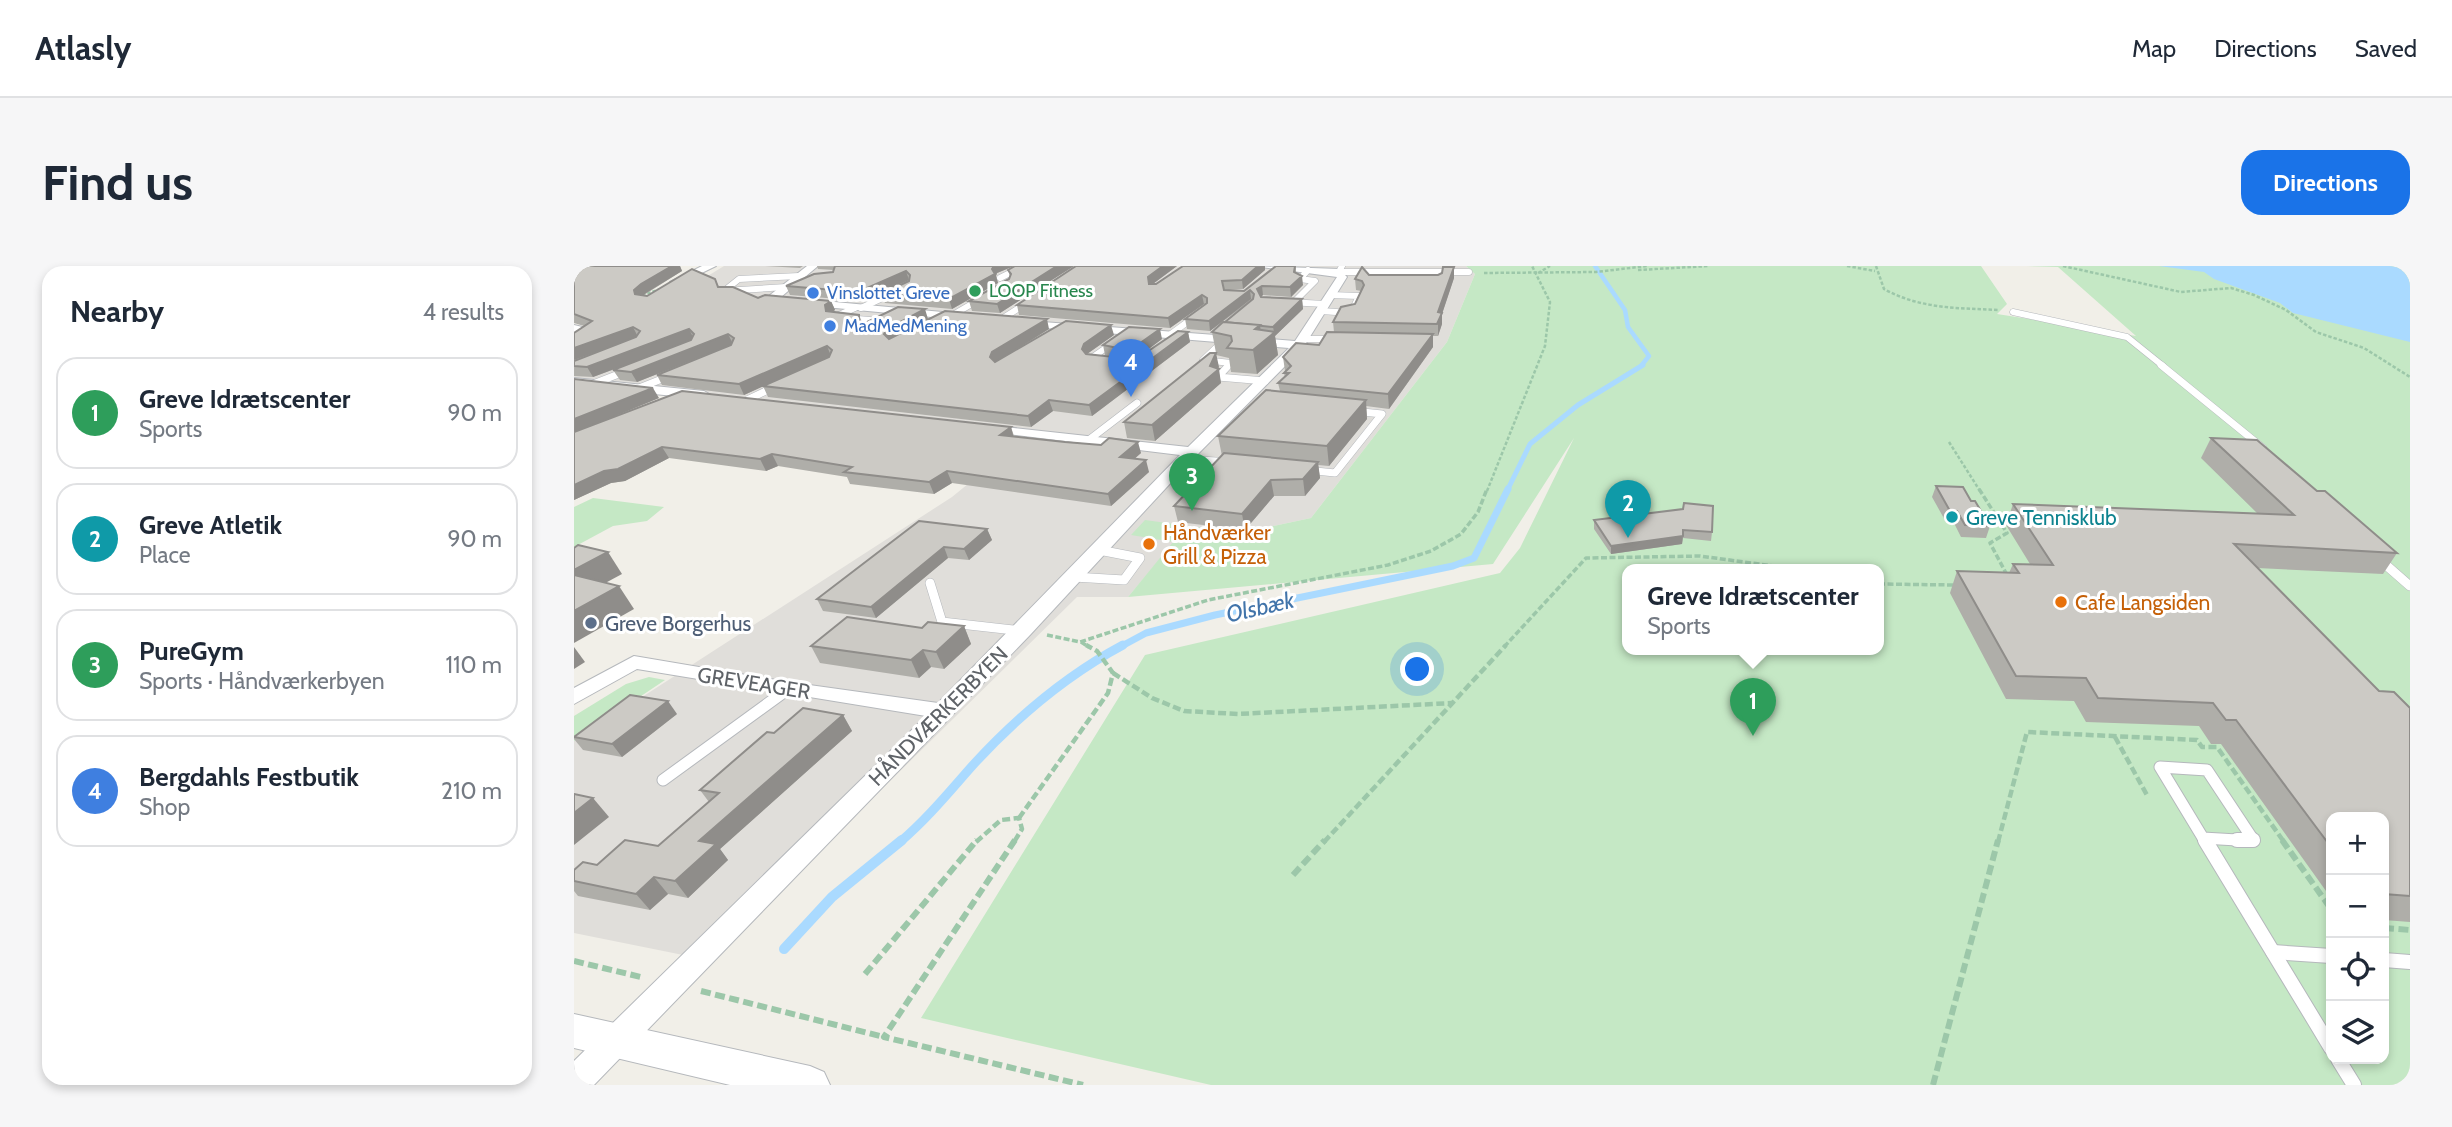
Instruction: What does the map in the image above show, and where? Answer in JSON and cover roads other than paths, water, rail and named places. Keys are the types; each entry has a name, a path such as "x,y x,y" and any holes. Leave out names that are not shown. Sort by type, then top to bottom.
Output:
{"street":[{"path":"669,289 678,279 711,266"},
{"path":"1269,269 1341,269"},
{"name":"HÅNDVÆRKERBYEN","path":"574,1083 1023,631 1189,455 1251,400 1265,380 1301,342 1342,276 1341,269"},
{"path":"804,275 774,297 775,300 944,318 988,319 1061,329 1129,331 1172,337 1219,335 1301,342"},
{"path":"574,329 589,330 574,341"},
{"path":"574,382 775,403"},
{"path":"662,404 687,394"},
{"path":"966,425 1090,439 1189,455"},
{"name":"GREVEAGER","path":"574,697 634,662 788,689 943,710"},
{"path":"574,1031 810,1085"}],"lane":[{"path":"1000,278 1024,266"},
{"path":"1341,269 1469,272"},
{"path":"1294,302 1315,281 1300,279 1308,270"},
{"path":"1371,271 1370,280 1438,280"},
{"path":"786,288 724,290 739,279 804,275"},
{"path":"881,321 834,317 897,292"},
{"path":"1283,302 1325,303 1359,296 1351,313 1325,303"},
{"path":"944,318 985,297"},
{"path":"988,319 1032,300"},
{"path":"1172,337 1204,310"},
{"path":"868,328 898,312"},
{"path":"2013,312 2127,337 2270,457"},
{"path":"1104,360 1090,359 1129,331"},
{"path":"1219,335 1203,360 1231,363 1218,377 1265,380"},
{"path":"1301,342 1342,339"},
{"path":"593,384 644,365"},
{"path":"639,388 686,369"},
{"path":"735,398 783,384"},
{"path":"1090,439 1137,403"},
{"path":"1296,469 1335,473 1382,414 1343,409"},
{"path":"1189,455 1244,464"},
{"path":"1074,577 1124,580 1140,558 1099,550"},
{"path":"2371,552 2410,586"},
{"path":"930,583 943,622 1023,631"},
{"path":"663,780 788,689"},
{"path":"2203,838 2254,841 2207,770 2160,767 2203,838 2273,952 2326,1040"},
{"path":"2273,952 2326,956"},
{"path":"2389,960 2410,962"},
{"path":"2341,1064 2354,1085"}],"water":[{"path":"2159,266 2392,266 2410,270 2410,342 2293,313 2280,303 2214,279 2204,272"}],"waterway":[{"name":"Olsbæk","path":"1595,266 1625,310 1628,327 1649,356 1641,366"},
{"name":"Olsbæk","path":"1507,491 1530,444 1578,405 1643,365"},
{"name":"Olsbæk","path":"1120,647 1146,633 1215,615 1453,566 1474,558 1508,489"},
{"name":"Olsbæk","path":"900,842 1025,714 1063,683 1123,645"},
{"name":"Olsbæk","path":"784,949 832,897 902,840"}],"place":[{"name":"LOOP Fitness","path":"975,291"},
{"name":"Vinslottet Greve","path":"813,293"},
{"name":"MadMedMening","path":"830,326"},
{"name":"Bergdahls Festbutik","path":"1131,397"},
{"name":"PureGym","path":"1192,511"},
{"name":"Greve Tennisklub","path":"1952,517"},
{"name":"Greve Atletik","path":"1628,538"},
{"name":"Håndværker Grill & Pizza","path":"1149,544"},
{"name":"Cafe Langsiden","path":"2061,602"},
{"name":"Greve Borgerhus","path":"591,623"},
{"name":"Greve Idrætscenter","path":"1753,736"}]}
